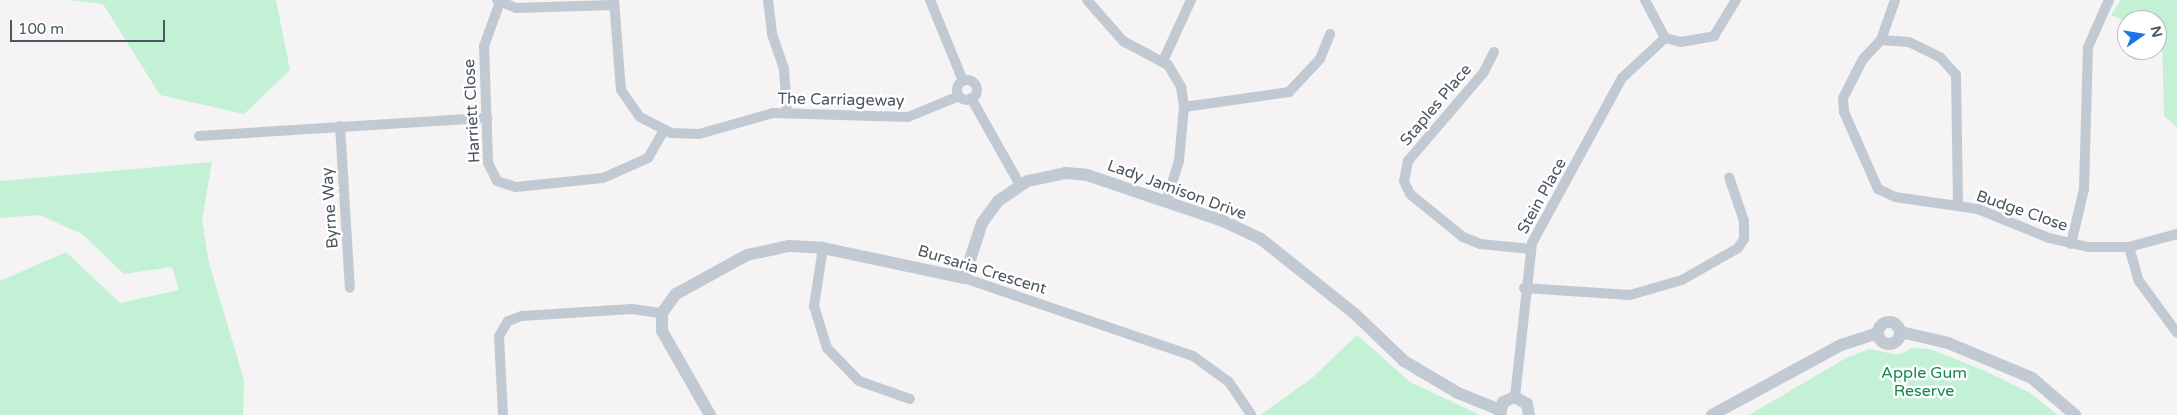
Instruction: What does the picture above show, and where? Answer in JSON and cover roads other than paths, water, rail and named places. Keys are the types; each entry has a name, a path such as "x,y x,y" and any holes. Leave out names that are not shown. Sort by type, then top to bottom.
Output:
{"street":[{"path":"768,0 772,34 784,70 787,113"},
{"path":"930,0 963,81 976,87 971,98"},
{"path":"1088,0 1123,41 1163,61 1178,78 1184,108 1178,165 1166,202"},
{"path":"1163,61 1191,0"},
{"path":"1645,0 1664,38 1681,42 1711,38 1736,0"},
{"name":"Budge Close","path":"1895,0 1881,40 1863,58 1843,98 1871,180 1890,196 1958,205 2071,244 2129,247 2177,234"},
{"path":"498,1 516,8 614,2"},
{"name":"Harriett Close","path":"498,1 484,39 491,173 500,183 516,188 570,185 610,176 648,158 664,130"},
{"path":"2071,244 2084,190 2088,47 2106,1"},
{"name":"The Carriageway","path":"614,2 618,83 633,110 664,130 699,134 748,118 787,113 900,118 926,113 959,96"},
{"path":"1184,108 1289,92 1320,59 1330,34"},
{"name":"Stein Place","path":"1515,397 1524,288 1530,250 1622,78 1664,38"},
{"path":"1881,40 1909,42 1940,57 1956,75 1958,205"},
{"name":"Staples Place","path":"1494,52 1484,72 1408,161 1398,177 1410,194 1463,237 1480,244 1530,250"},
{"path":"963,81 957,88 959,96 971,98"},
{"path":"971,98 1020,185"},
{"path":"199,136 487,118"},
{"name":"Byrne Way","path":"340,126 350,288"},
{"name":"Lady Jamison Drive","path":"964,278 982,223 1020,185 1053,174 1080,174 1166,202 1261,239 1355,314 1404,362 1458,393 1500,412"},
{"path":"1524,288 1612,296 1650,292 1682,280 1738,248 1748,240 1744,221 1729,177"},
{"name":"Bursaria Crescent","path":"662,313 676,294 747,255 789,246 823,248 964,278 1194,356 1229,382 1251,415"},
{"path":"2129,247 2139,281 2177,332"},
{"path":"823,248 814,306 827,348 859,381 910,399"},
{"path":"503,415 499,336 508,321 522,316 632,309 662,313 663,335 710,415"},
{"path":"1712,415 1841,345 1878,332 1888,321 1901,332 1948,343 2032,378 2075,415"},
{"path":"1500,412 1507,399 1515,397 1527,404 1532,415"}],"park label":[{"name":"Apple Gum Reserve","path":"1924,382"}]}
